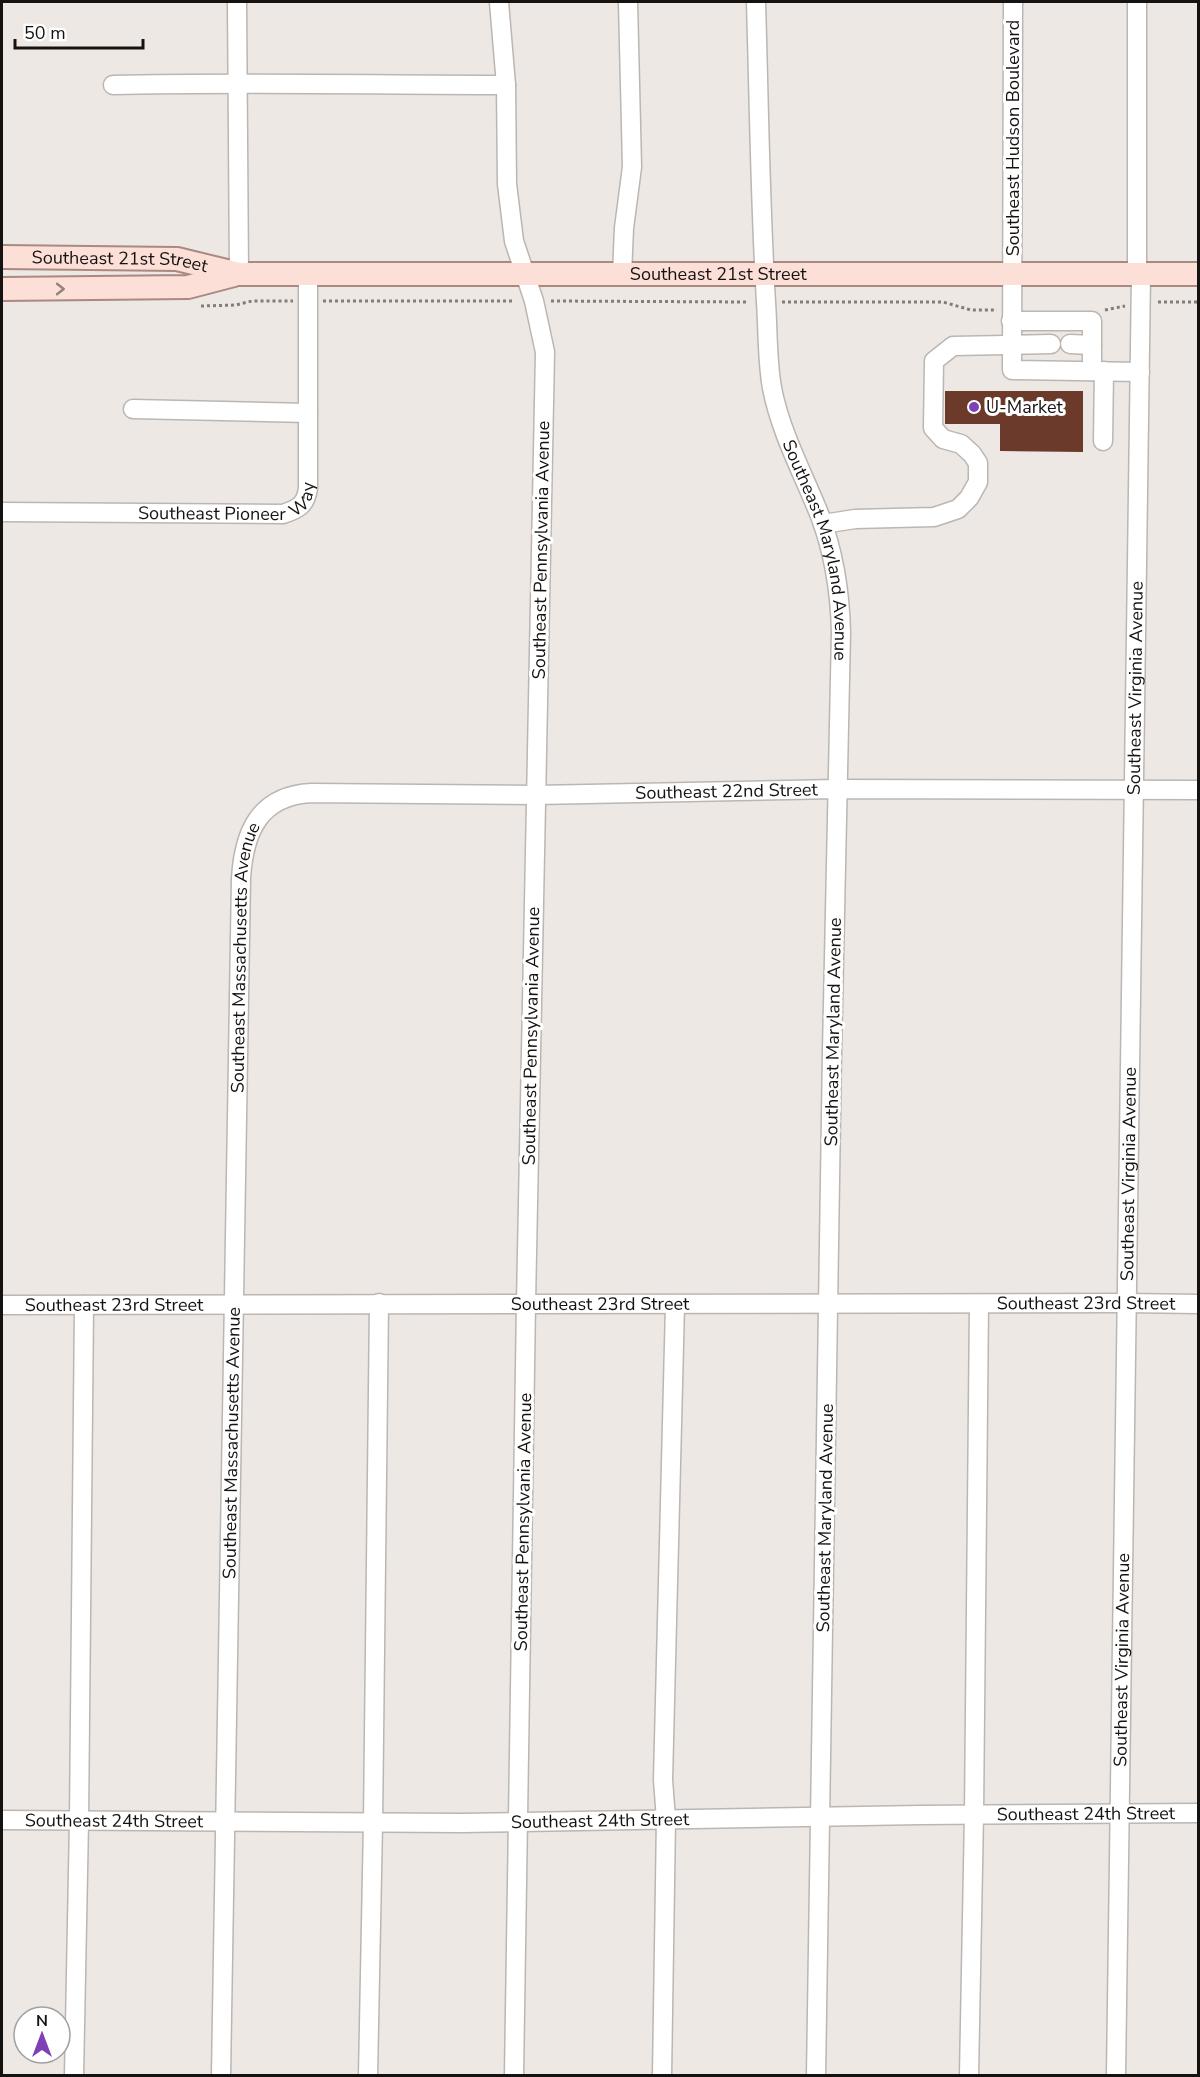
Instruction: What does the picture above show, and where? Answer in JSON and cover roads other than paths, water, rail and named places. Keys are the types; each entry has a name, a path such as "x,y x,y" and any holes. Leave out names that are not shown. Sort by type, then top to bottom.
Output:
{"main road":[{"name":"Southeast 21st Street","path":"2,257 177,259 239,274 1198,274"},
{"name":"Southeast 21st Street","path":"2,289 188,287 239,274"}],"street":[{"path":"237,2 239,274"},
{"name":"Southeast Pennsylvania Avenue","path":"499,2 506,85 507,184 514,241 534,301 545,351 526,1303 514,2076"},
{"path":"622,274 624,228 632,168 628,2"},
{"name":"Southeast Maryland Avenue","path":"756,2 763,273 767,351 772,388 781,423 823,525 836,572 841,609 816,2076"},
{"name":"Southeast Hudson Boulevard","path":"1013,2 1012,370 1098,371"},
{"name":"Southeast Virginia Avenue","path":"1116,2076 1141,302 1137,2"},
{"path":"113,85 238,82 299,85 506,85"},
{"name":"Southeast Pioneer Way","path":"2,512 283,514 298,509 307,499 308,274"},
{"path":"1011,315 1092,321 1092,345 1098,371 1103,441"},
{"path":"823,525 855,519 934,517 958,509 969,498 978,482 978,463 961,444 943,439 933,428 934,361 953,346 1051,344"},
{"path":"1070,344 1092,345"},
{"path":"1098,371 1140,372"},
{"path":"133,409 308,413"},
{"name":"Southeast 22nd Street","path":"261,815 275,804 301,794 536,795 837,789 1198,790"},
{"name":"Southeast Massachusetts Avenue","path":"221,2076 241,878 246,841 261,815"},
{"path":"368,2076 379,1303"},
{"path":"969,2076 979,1304"},
{"name":"Southeast 23rd Street","path":"2,1305 1198,1304"},
{"path":"74,2076 84,1305"},
{"path":"662,2076 666,1819 663,1780 675,1305"},
{"name":"Southeast 24th Street","path":"2,1820 373,1823 1198,1813"}],"place":[{"name":"U-Market","path":"974,407"}]}
